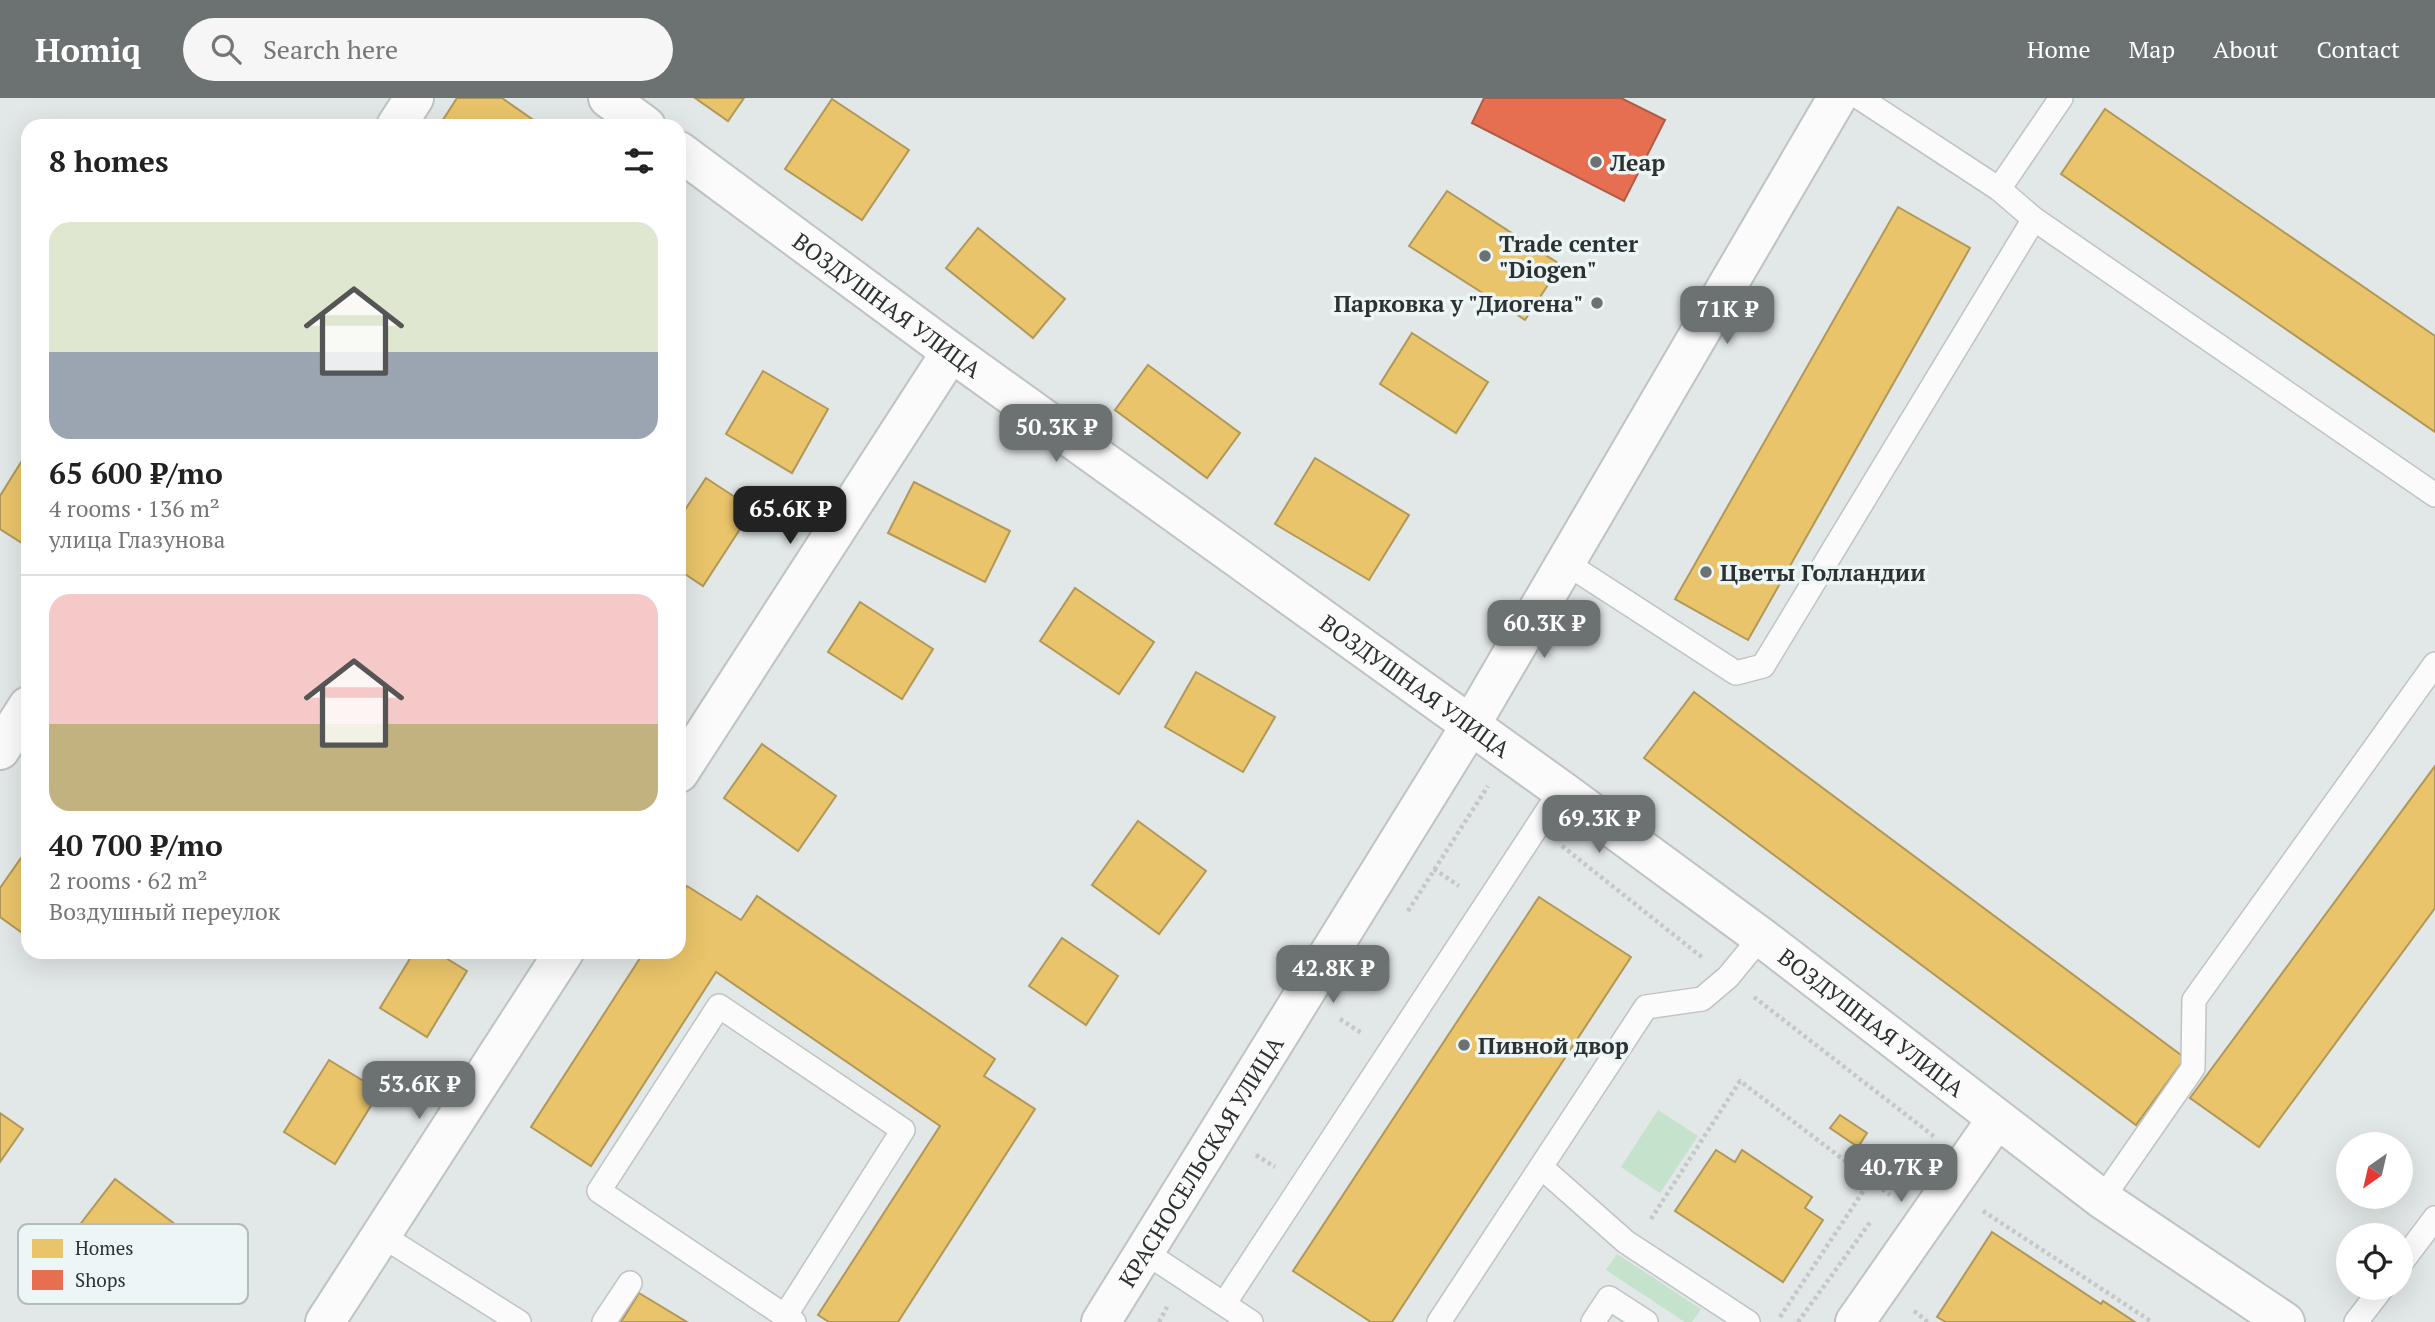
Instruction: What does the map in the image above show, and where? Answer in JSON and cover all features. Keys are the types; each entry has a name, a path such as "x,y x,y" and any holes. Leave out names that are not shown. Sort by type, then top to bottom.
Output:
{"street":[{"path":"400,119 414,98"},
{"path":"608,98 636,119"},
{"name":"КРАСНОСЕЛЬСКАЯ УЛИЦА","path":"1101,1322 1470,726 1837,98"},
{"name":"ВОЗДУШНАЯ УЛИЦА","path":"686,155 951,352 1761,937 2102,1199 2285,1322"},
{"path":"686,762 951,352"},
{"path":"0,750 21,717"},
{"path":"325,1322 559,959"},
{"path":"1855,1322 1996,1120"}],"lane":[{"path":"1860,98 1999,189 2034,219 2435,495"},
{"path":"1999,189 2061,98"},
{"path":"1566,563 1736,673 1763,666 2034,219"},
{"path":"2102,1199 2193,1068 2194,1000 2435,664"},
{"path":"1224,1304 1561,790"},
{"path":"1439,1322 1646,1007 1702,999 1728,977 1761,937"},
{"path":"719,1006 903,1130 790,1319 599,1191 719,1006"},
{"path":"1541,1167 1633,1246 1748,1322"},
{"path":"2413,1247 2435,1218"},
{"path":"381,1236 519,1322"},
{"path":"1145,1252 1251,1322"},
{"path":"604,1322 630,1283"},
{"path":"1593,1322 1609,1298 1646,1322"},
{"path":"2356,1322 2373,1300"}],"path":[{"path":"1633,1246 1740,1081 1890,1195"},
{"path":"1926,1146 1933,1136"},
{"path":"1777,1322 1870,1181"},
{"path":"1882,1206 1897,1185"},
{"path":"1981,1210 2152,1322"},
{"path":"1798,1322 1875,1216"},
{"path":"1921,1301 1914,1312 1928,1322"}],"green space":[{"path":"1658,1110 1698,1136 1660,1193 1621,1167"},
{"path":"1617,1254 1701,1309 1692,1322 1685,1322 1606,1270"}],"building: Homes":[{"path":"457,98 502,98 532,119 444,119"},
{"path":"695,98 744,98 728,121"},
{"path":"832,99 909,150 862,220 785,169"},
{"path":"2105,109 2435,336 2435,432 2061,174"},
{"name":"Trade center \"Diogen\"","path":"1447,191 1561,265 1525,320 1409,246"},
{"path":"1898,207 1970,248 1748,640 1675,599"},
{"path":"978,228 1065,299 1033,338 946,268"},
{"path":"1412,333 1488,382 1456,433 1380,384"},
{"path":"1148,365 1240,433 1207,478 1115,410"},
{"path":"763,371 828,409 792,473 726,434"},
{"path":"1315,458 1409,515 1369,580 1275,524"},
{"path":"21,462 21,542 0,529 0,496"},
{"path":"706,478 753,509 703,586 686,575 686,508"},
{"path":"914,482 1010,531 985,582 888,533"},
{"path":"1075,588 1154,642 1119,694 1040,641"},
{"path":"860,602 933,649 902,699 828,652"},
{"path":"1196,672 1275,717 1243,772 1165,727"},
{"path":"1694,692 2185,1058 2136,1125 1644,758"},
{"path":"762,744 836,796 798,851 724,798"},
{"path":"2435,766 2435,908 2259,1147 2190,1098"},
{"path":"1138,821 1206,871 1159,934 1092,885"},
{"path":"21,858 21,932 0,917 0,888"},
{"path":"686,888 741,920 757,896 995,1059 984,1076 1035,1109 898,1322 829,1322 818,1315 940,1126 716,972 591,1166 531,1127 639,959 686,959"},
{"path":"1539,897 1631,957 1392,1322 1371,1322 1293,1271"},
{"path":"1062,938 1118,976 1086,1025 1029,986"},
{"path":"410,959 447,959 467,971 427,1037 380,1008"},
{"path":"329,1060 380,1091 335,1164 284,1132"},
{"path":"0,1113 23,1129 0,1162"},
{"path":"1840,1115 1867,1133 1858,1147 1830,1128"},
{"path":"1716,1150 1735,1162 1742,1150 1812,1197 1805,1208 1823,1220 1783,1282 1675,1211"},
{"path":"115,1179 175,1224 80,1224"},
{"path":"1992,1232 2101,1304 2103,1301 2135,1322 1946,1322 1937,1317"},
{"path":"639,1293 687,1322 621,1322"}],"building: Shops":[{"name":"Леар","path":"1484,98 1621,98 1665,120 1624,201 1472,123"}],"place":[{"name":"Леар","path":"1596,162"},
{"name":"Trade center \"Diogen\"","path":"1485,256"},
{"name":"Парковка у \"Диогена\"","path":"1597,303"},
{"name":"Цветы Голландии","path":"1706,572"},
{"name":"Пивной двор","path":"1464,1045"}]}
